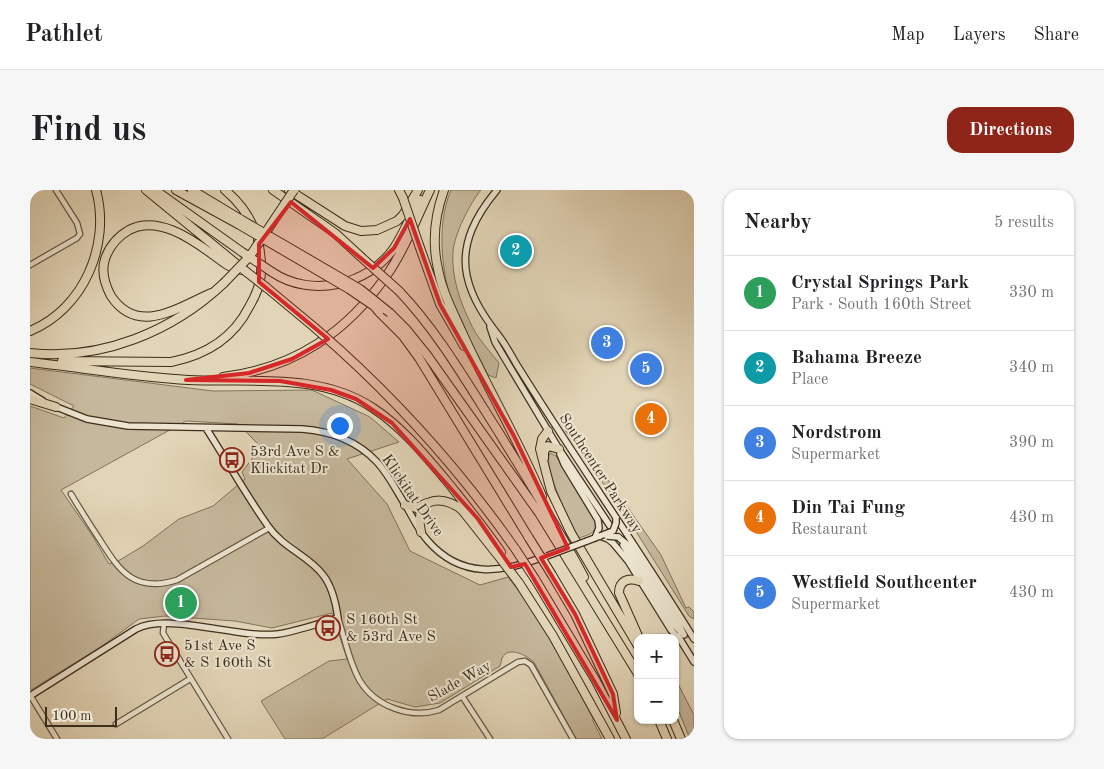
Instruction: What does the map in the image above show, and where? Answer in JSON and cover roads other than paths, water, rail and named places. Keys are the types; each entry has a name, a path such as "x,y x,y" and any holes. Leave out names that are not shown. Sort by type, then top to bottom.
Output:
{"highway":[{"path":"30,331 50,320 62,310 87,278 99,246 101,230 100,209 96,190"},
{"path":"146,190 233,265"},
{"path":"155,190 272,272 296,283 316,286 344,283 361,276 384,259 394,248 429,190"},
{"path":"176,190 239,222 360,289 390,313 406,329 539,513 634,668"},
{"path":"192,190 239,222 374,306 403,336 419,358 575,614 613,694 617,720"},
{"path":"30,361 171,362 205,352 222,342 233,332 245,315 256,295 261,274 258,240 249,216 225,190"},
{"path":"273,190 328,229 360,256 399,291 424,320 445,349 551,518 622,649"},
{"path":"289,190 345,226 361,231 377,230 397,221 403,215 418,190"},
{"path":"30,353 76,353 123,343 165,326 214,292 250,256 294,190"},
{"path":"268,230 300,190"},
{"path":"399,190 444,312 510,428"},
{"path":"186,380 249,373 292,359 322,342 359,310 389,272 406,242 429,190"},
{"path":"444,190 435,236 436,259 440,277 471,352 522,451 551,518"},
{"path":"214,292 161,316 145,317 135,315 118,304 108,290 104,277 105,260 113,243 121,235 138,227 152,226 170,229 244,270 340,350 410,418 494,518 560,618 626,739"},
{"path":"30,361 186,380 280,381 331,390 356,399 372,408 411,440 478,519 553,636 610,739"},
{"path":"30,399 56,407"},
{"path":"548,431 540,443 540,452 552,491 571,533 634,639"},
{"path":"544,462 546,448 550,446 559,449"},
{"path":"405,506 416,508 430,502 446,501 460,508 510,565 519,583"},
{"path":"421,532 420,513 424,506 430,502"},
{"path":"637,634 619,593 619,588 625,580 639,580"},
{"path":"661,724 667,739"},
{"path":"675,724 681,739"}],"main road":[{"name":"Southcenter Parkway","path":"497,190 480,213 467,245 466,266 469,284 476,301 616,518 687,634 694,662"},
{"name":"Southcenter Parkway","path":"488,322 495,342 548,431 610,526"},
{"name":"Klickitat Drive","path":"30,393 56,407 87,419 118,425 311,430 341,437 360,447 376,462 421,532 441,554 462,565 489,571 508,568 547,556 613,531 616,518"},
{"path":"30,696 136,629 152,623 249,633 278,634 338,618 333,596 324,576 314,565 284,544 269,528 206,428"},
{"path":"559,449 564,464 598,520 597,537"},
{"path":"597,537 628,538"},
{"path":"597,537 608,539 628,561 671,630 687,634"},
{"path":"618,537 629,546 687,634"},
{"name":"Southcenter Parkway","path":"623,545 675,626 694,638"}],"street":[{"path":"30,266 77,238 80,234 77,222 56,190"},
{"path":"71,494 119,568 128,576 149,584 167,583 186,576 269,528"},
{"name":"Slade Way","path":"338,618 352,663 360,681 383,702 405,712 427,713 444,708 518,662 525,660 531,665 573,739"},
{"path":"164,624 163,633 228,739"},
{"path":"116,724 190,679"},
{"path":"30,696 58,739"},
{"path":"462,696 490,739"}],"place":[{"name":"Bahama Breeze","path":"516,251"},
{"name":"Nordstrom","path":"607,343"},
{"name":"Westfield Southcenter","path":"646,369"},
{"name":"Din Tai Fung","path":"651,419"},
{"name":"53rd Ave S & Klickitat Dr","path":"232,460"},
{"name":"Crystal Springs Park","path":"181,603"},
{"name":"S 160th St & 53rd Ave S","path":"328,628"},
{"name":"51st Ave S & S 160th St","path":"167,654"}]}
